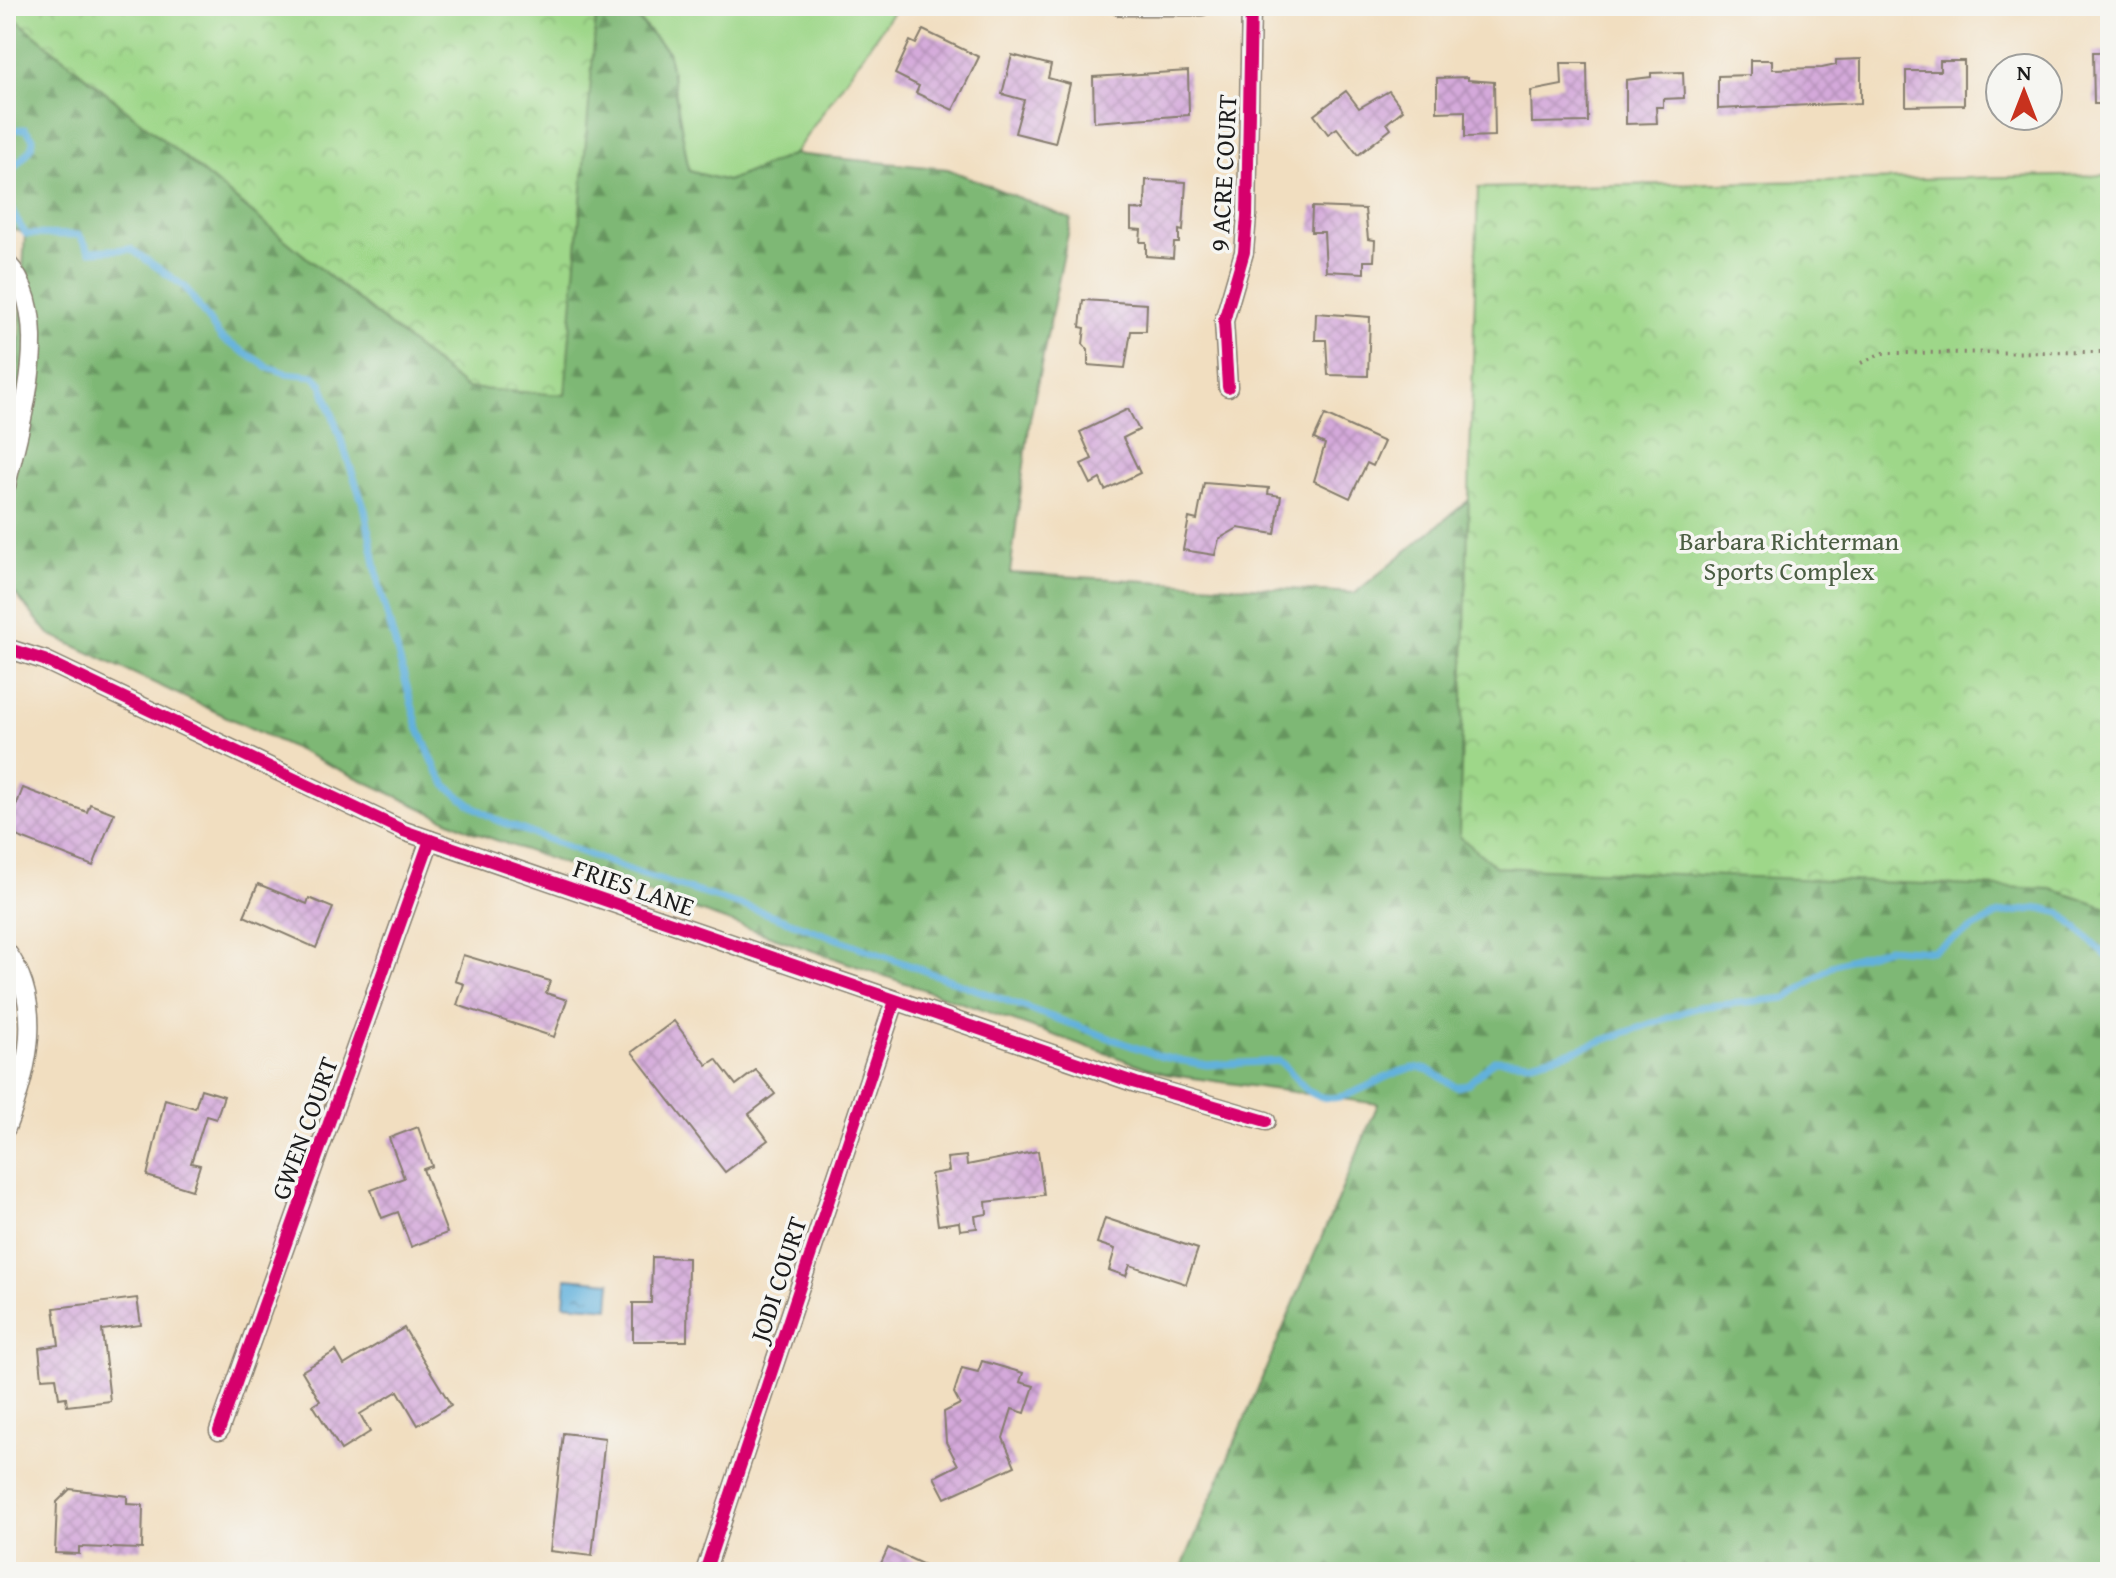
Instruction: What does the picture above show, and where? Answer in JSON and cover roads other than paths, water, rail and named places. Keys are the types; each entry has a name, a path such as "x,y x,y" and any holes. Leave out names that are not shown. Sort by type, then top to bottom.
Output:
{"street":[{"path":"1120,6 1202,6"},
{"name":"9 ACRE COURT","path":"1228,387 1224,321 1244,252 1247,216 1251,6"},
{"path":"6,262 16,273 33,331 30,374 6,486"},
{"name":"FRIES LANE","path":"6,648 44,660 430,840 1136,1083 1266,1121"},
{"name":"GWEN COURT","path":"219,1431 430,840"},
{"path":"6,951 21,972 29,1023 23,1084 6,1128"},
{"name":"JODI COURT","path":"705,1572 895,1001"}],"water":[{"path":"566,1278 611,1282 609,1308 564,1304"}],"waterway":[{"path":"6,130 25,129 33,138 29,151 13,169 8,185 13,212 26,234 79,235 90,251 131,249 185,287 221,338 268,367 286,373 314,376 322,384 365,510 379,585 418,727 447,786 496,820 640,874 763,912 1162,1057 1207,1065 1279,1061 1306,1089 1323,1097 1336,1098 1350,1094 1391,1075 1418,1068 1433,1072 1457,1087 1468,1084 1494,1060 1532,1062 1573,1051 1698,1007 1787,998 1835,964 1887,948 1932,951 1999,914 2041,908 2061,913 2110,959"}],"park label":[{"name":"Barbara Richterman Sports Complex","path":"1789,555"}]}
